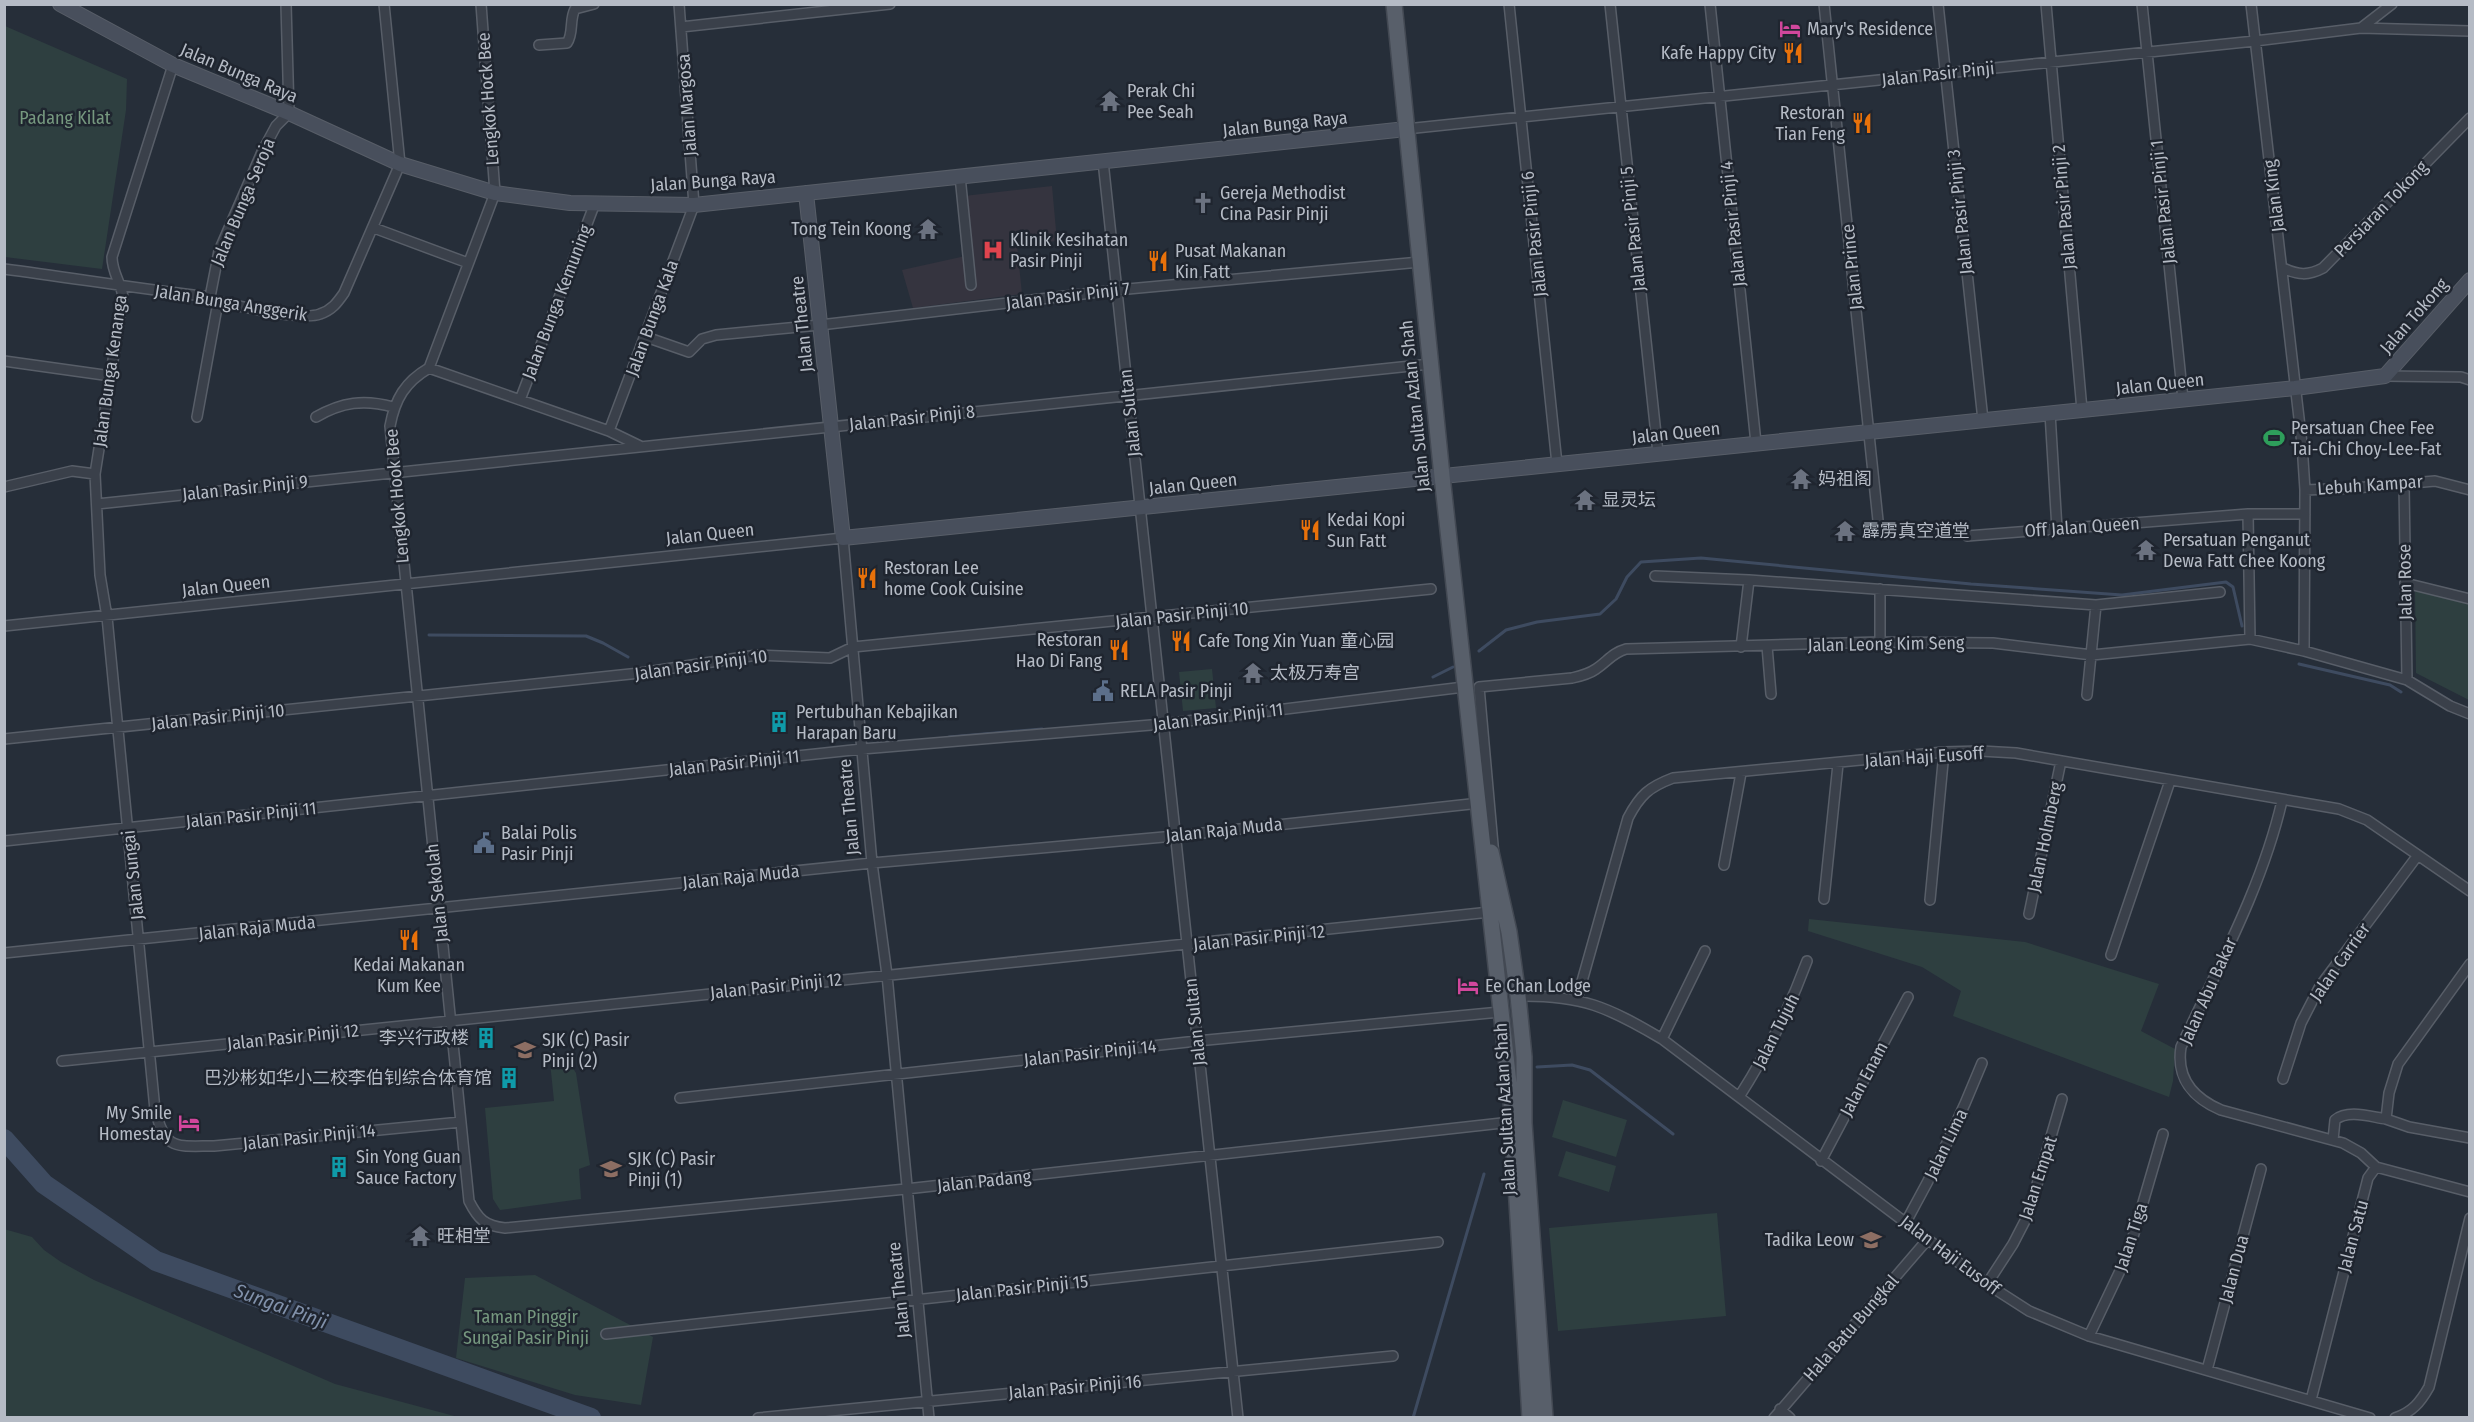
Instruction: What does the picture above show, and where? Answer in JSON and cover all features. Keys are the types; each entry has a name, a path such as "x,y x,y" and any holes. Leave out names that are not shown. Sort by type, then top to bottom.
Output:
{"main road":[{"name":"Jalan Bunga Raya","path":"60,4 173,65 289,113 400,164 495,193 570,203 694,204 1406,129"},
{"name":"Jalan Sultan Azlan Shah","path":"1394,4 1464,687 1495,870 1509,932 1518,996 1524,1057 1524,1123 1545,1418"},
{"name":"Jalan Theatre","path":"806,193 843,538"},
{"name":"Jalan Tokong","path":"2385,376 2469,280"},
{"name":"Jalan Queen","path":"843,538 2295,388 2385,376"},
{"name":"Jalan Sultan Azlan Shah","path":"1483,802 1490,912 1511,1101 1530,1418"},
{"path":"1490,912 1498,932 1508,983 1511,992 1518,996 1512,1000 1514,1068 1511,1101"}],"street":[{"path":"286,4 289,113"},
{"path":"384,4 400,164"},
{"name":"Lengkok Hock Bee","path":"481,4 495,193"},
{"path":"539,45 567,43 571,38 572,15 575,9 582,5 594,4"},
{"name":"Jalan Margosa","path":"679,4 694,204"},
{"name":"Jalan Pasir Pinji 6","path":"1509,4 1557,464"},
{"name":"Jalan Pasir Pinji 5","path":"1610,4 1658,453"},
{"name":"Jalan Pasir Pinji 4","path":"1710,4 1756,443"},
{"name":"Jalan Prince","path":"1824,4 1879,530"},
{"name":"Jalan Pasir Pinji 3","path":"1938,4 1983,420"},
{"name":"Jalan Pasir Pinji 2","path":"2046,4 2082,410"},
{"name":"Jalan Pasir Pinji 1","path":"2142,4 2183,399"},
{"name":"Jalan King","path":"2251,4 2283,268 2305,490 2304,651"},
{"path":"2361,28 2392,4"},
{"path":"681,27 888,5"},
{"name":"Jalan Pasir Pinji","path":"1406,129 2361,28 2469,31"},
{"name":"Jalan Bunga Kenanga","path":"107,617 102,588 95,474 123,297 122,287 112,269 112,257 173,65"},
{"name":"Jalan Bunga Seroja","path":"197,417 219,251 262,152 276,126 289,113"},
{"name":"Persiaran Tokong","path":"2283,268 2297,274 2313,274 2324,268 2469,118"},
{"name":"Jalan Sultan","path":"1103,161 1238,1418"},
{"name":"Jalan Bunga Anggerik","path":"4,269 214,299 302,316 318,315 333,308 344,293 400,164"},
{"path":"960,176 972,285"},
{"path":"316,417 345,404 377,403 393,407 402,390 415,376 429,368 495,193"},
{"name":"Jalan Bunga Kemuning","path":"520,400 595,203"},
{"name":"Jalan Bunga Kala","path":"609,431 694,204"},
{"path":"374,228 468,263"},
{"name":"Jalan Pasir Pinji 7","path":"646,337 689,352 702,339 716,335 820,326 1117,290 1420,262"},
{"path":"4,361 111,376"},
{"name":"Jalan Pasir Pinji 8","path":"393,472 1430,364"},
{"path":"429,368 609,431 641,446"},
{"path":"2385,376 2461,377 2469,380"},
{"name":"Lengkok Hook Bee","path":"393,407 390,426 393,472 405,586"},
{"path":"2050,413 2057,529"},
{"path":"4,487 72,471 95,474"},
{"name":"Jalan Pasir Pinji 9","path":"97,504 393,472"},
{"name":"Lebuh Kampar","path":"2305,490 2435,481 2469,490"},
{"name":"Jalan Rose","path":"2404,484 2407,680"},
{"path":"2248,514 2250,639"},
{"name":"Off Jalan Queen","path":"1967,536 2248,514 2305,514"},
{"name":"Jalan Queen","path":"4,626 405,586 843,538"},
{"name":"Jalan Theatre","path":"843,538 872,863 887,975 929,1418"},
{"path":"1655,576 1749,580 2096,605 2220,592"},
{"path":"1741,647 1749,580"},
{"path":"2405,583 2469,599"},
{"name":"Jalan Sekolah","path":"405,586 469,1201"},
{"name":"Jalan Pasir Pinji 10","path":"4,739 640,673 758,655 830,658 853,646 1431,589"},
{"path":"1880,589 1880,642"},
{"path":"2087,695 2096,605"},
{"name":"Jalan Sungai","path":"107,617 156,1110 162,1133"},
{"name":"Jalan Leong Kim Seng","path":"1483,802 1479,687 1586,675 1598,668 1615,652 1626,649 1880,642 2011,644 2092,655 2250,639 2304,651 2407,680 2450,706 2469,714"},
{"path":"1767,646 1771,694"},
{"name":"Jalan Pasir Pinji 11","path":"4,841 862,749 1163,724 1464,687"},
{"path":"1930,900 1944,752"},
{"name":"Jalan Haji Eusoff","path":"1577,999 1628,818 1638,800 1653,786 1673,778 1838,764 1944,752 2004,752 2282,801 2319,805 2367,820 2469,891"},
{"name":"Jalan Holmberg","path":"2029,914 2061,761"},
{"path":"1824,899 1838,764"},
{"path":"1724,865 1741,773"},
{"path":"2111,955 2170,781"},
{"name":"Jalan Abu Bakar","path":"2282,801 2275,831 2254,890 2181,1047 2178,1062 2181,1074 2207,1104 2221,1110 2333,1140 2361,1153 2376,1167"},
{"name":"Jalan Raja Muda","path":"4,953 872,863 1175,836 1483,802"},
{"name":"Jalan Carrier","path":"2283,1079 2301,1023 2320,986 2418,855"},
{"name":"Jalan Pasir Pinji 12","path":"62,1061 1187,946 1490,912"},
{"path":"1662,1039 1705,951"},
{"name":"Jalan Tujuh","path":"1739,1097 1771,1045 1789,1009 1807,961"},
{"path":"2386,1119 2389,1093 2398,1064 2469,964"},
{"name":"Jalan Haji Eusoff","path":"1518,996 1577,999 1630,1020 1662,1039 1821,1161 1987,1284 2029,1311 2090,1336 2370,1418"},
{"name":"Jalan Enam","path":"1821,1161 1908,997"},
{"name":"Jalan Pasir Pinji 14","path":"680,1098 1197,1041 1500,1012"},
{"name":"Jalan Lima","path":"1906,1222 1950,1139 1982,1063"},
{"name":"Jalan Empat","path":"1987,1284 2013,1244 2028,1215 2062,1099"},
{"path":"2333,1140 2335,1120 2340,1115 2347,1114 2386,1119 2469,1138"},
{"name":"Jalan Pasir Pinji 14","path":"162,1133 167,1139 183,1146 214,1146 461,1122"},
{"name":"Jalan Padang","path":"469,1201 477,1218 490,1226 505,1228 1210,1157 1511,1122"},
{"name":"Jalan Tiga","path":"2090,1336 2128,1254 2163,1134"},
{"path":"2376,1167 2469,1192"},
{"name":"Jalan Satu","path":"2311,1400 2368,1178 2376,1167"},
{"name":"Jalan Dua","path":"2207,1370 2261,1169"},
{"path":"2395,1418 2408,1413 2421,1402 2429,1387 2469,1218"},
{"name":"Hala Batu Bungkal","path":"1773,1418 1928,1239"},
{"name":"Jalan Pasir Pinji 15","path":"606,1334 1438,1242"},
{"name":"Jalan Pasir Pinji 16","path":"758,1418 1393,1356"},
{"path":"2328,1418 2332,1407"},
{"path":"1780,1409 1790,1418"}],"shaded area":[{"name":"Klinik Kesihatan Pasir Pinji","path":"1052,186 1057,241 1017,245 1022,294 913,308 902,270 970,255 964,196"}],"green space":[{"name":"Padang Kilat","path":"5,26 127,79 126,110 102,269 5,257"},
{"path":"2415,591 2469,604 2469,700 2416,673"},
{"path":"1212,669 1216,708 1183,711 1179,672"},
{"path":"1809,919 2025,942 2159,984 2141,1031 2175,1049 2173,1081 2169,1097 1953,1016 1961,991 1922,967 1808,931"},
{"path":"567,1059 576,1073 590,1165 579,1169 581,1199 500,1210 493,1199 485,1108 554,1101 550,1062"},
{"path":"1563,1100 1627,1120 1616,1157 1552,1137"},
{"path":"1566,1151 1616,1166 1609,1192 1558,1176"},
{"path":"1717,1213 1726,1316 1558,1331 1549,1228"},
{"path":"4,1229 32,1237 44,1250 61,1262 94,1280 335,1384 458,1417 5,1417"},
{"name":"Taman Pinggir Sungai Pasir Pinji","path":"535,1275 653,1337 641,1405 575,1395 456,1358 465,1278"}],"waterway":[{"path":"1479,651 1506,630 1537,622 1600,614 1616,599 1627,577 1641,562 1701,558 1971,584 2122,595 2226,582 2233,587 2242,626"},
{"path":"429,635 586,636 628,657"},
{"path":"2299,664 2390,685 2401,692"},
{"path":"1433,677 1453,667"},
{"path":"949,737 1042,729"},
{"path":"1537,1067 1572,1065 1590,1070 1673,1134"},
{"name":"Sungai Pinji","path":"4,1139 44,1184 156,1261 591,1418"},
{"path":"1413,1418 1484,1174"}],"place":[{"name":"Mary's Residence","path":"1790,29"},
{"name":"Kafe Happy City","path":"1793,53"},
{"name":"Perak Chi Pee Seah","path":"1110,101"},
{"name":"Restoran Tian Feng","path":"1862,123"},
{"name":"Gereja Methodist Cina Pasir Pinji","path":"1203,203"},
{"name":"Tong Tein Koong","path":"928,229"},
{"name":"Klinik Kesihatan Pasir Pinji","path":"993,250"},
{"name":"Pusat Makanan Kin Fatt","path":"1158,261"},
{"name":"Persatuan Chee Fee Tai-Chi Choy-Lee-Fat","path":"2274,438"},
{"name":"妈祖阁","path":"1801,479"},
{"name":"显灵坛","path":"1585,500"},
{"name":"Kedai Kopi Sun Fatt","path":"1310,530"},
{"name":"霹雳真空道堂","path":"1845,531"},
{"name":"Persatuan Penganut Dewa Fatt Chee Koong","path":"2146,550"},
{"name":"Restoran Lee home Cook Cuisine","path":"867,578"},
{"name":"Cafe Tong Xin Yuan 童心园","path":"1181,641"},
{"name":"Restoran Hao Di Fang","path":"1119,650"},
{"name":"太极万寿宫","path":"1253,673"},
{"name":"RELA Pasir Pinji","path":"1103,691"},
{"name":"Pertubuhan Kebajikan Harapan Baru","path":"779,722"},
{"name":"Balai Polis Pasir Pinji","path":"484,843"},
{"name":"Kedai Makanan Kum Kee","path":"409,940"},
{"name":"Ee Chan Lodge","path":"1468,986"},
{"name":"李兴行政楼","path":"486,1038"},
{"name":"SJK (C) Pasir Pinji (2)","path":"525,1050"},
{"name":"巴沙彬如华小二校李伯钊综合体育馆","path":"509,1078"},
{"name":"My Smile Homestay","path":"189,1123"},
{"name":"Sin Yong Guan Sauce Factory","path":"339,1167"},
{"name":"SJK (C) Pasir Pinji (1)","path":"611,1169"},
{"name":"旺相堂","path":"420,1236"},
{"name":"Tadika Leow","path":"1871,1240"}]}
